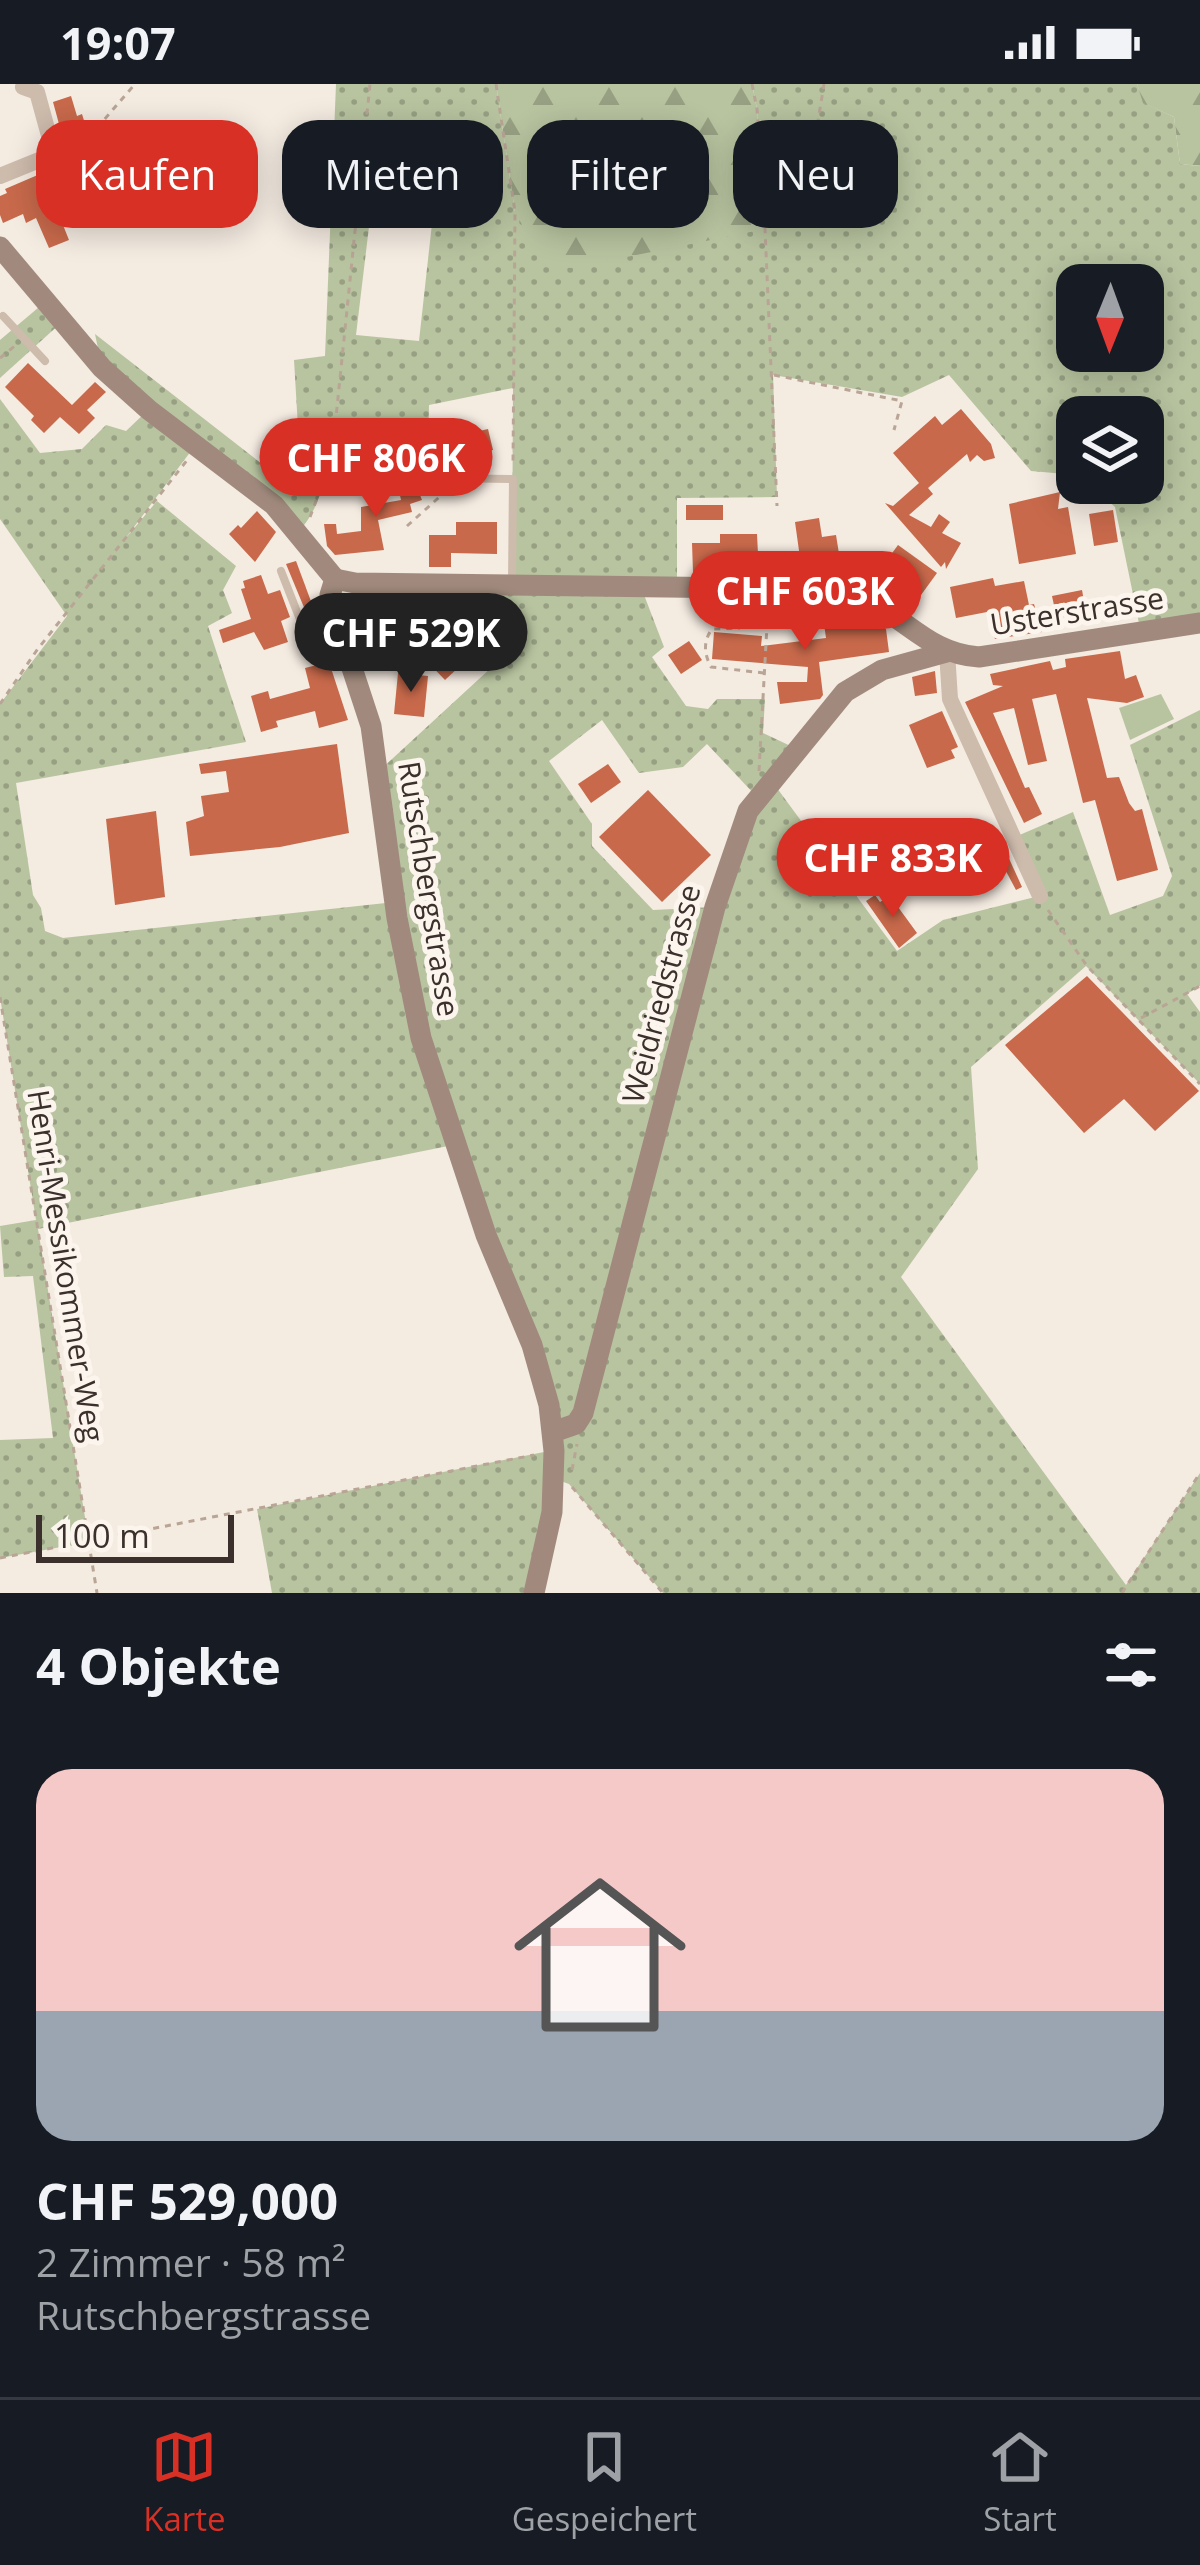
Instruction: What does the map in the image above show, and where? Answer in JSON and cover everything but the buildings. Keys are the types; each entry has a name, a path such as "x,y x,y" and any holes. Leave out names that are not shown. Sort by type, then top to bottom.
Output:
{"street":[{"path":"23,87 37,92 45,120"},
{"path":"0,176 36,161"},
{"path":"0,248 102,368 274,505 334,579 830,589 866,597 946,652 950,699 1040,896"},
{"name":"Rutschbergstrasse","path":"334,579 330,596 371,726 397,918 421,1038 486,1235 532,1345 554,1442 552,1512 533,1593"},
{"name":"Usterstrasse","path":"946,652 996,656 1200,623"},
{"name":"Weidriedstrasse","path":"576,1424 583,1412 715,907 732,851 757,797 845,692 882,670 946,652"},
{"path":"554,1442 576,1424"}],"lane":[{"path":"3,316 45,362"},
{"path":"444,478 513,479 512,584"},
{"path":"281,571 310,645 340,632"}],"path":[{"path":"104,120 135,84"},
{"path":"298,532 308,523 317,502 334,437 370,84"},
{"path":"496,84 515,212 513,479"},
{"path":"752,84 765,229 777,506"},
{"path":"765,229 808,183 824,84"},
{"path":"0,358 24,338"},
{"path":"772,375 902,401 894,430"},
{"path":"0,704 7,689 197,448"},
{"path":"425,455 436,500"},
{"path":"407,526 445,493 497,486 500,479"},
{"path":"757,797 768,589"},
{"path":"765,673 728,672 711,667 705,657 706,637 712,628 739,628 767,613"},
{"path":"1040,896 1087,966 1200,1084"},
{"path":"1140,1019 1200,986"},
{"name":"Henri-Messikommer-Weg","path":"0,997 97,1593"},
{"path":"576,1424 579,1433 569,1484 664,1593"},
{"path":"0,1558 554,1442"},
{"path":"1122,1593 1200,1473"}],"green space":[{"path":"336,84 496,84 501,120 335,120"},
{"path":"496,84 752,84 758,120 733,120 733,228 765,229 572,268 545,266 515,212"},
{"path":"752,84 1137,84 1144,103 1174,117 1180,164 1200,166 1200,633 1141,633 1112,504 1164,504 1164,396 1056,396 1056,473 1031,471 949,375 902,397 773,375 777,497 677,498 677,587 641,587 664,647 652,657 686,706 708,709 717,699 765,699 763,733 797,749 771,780 897,951 943,920 1039,896 1015,837 1073,812 1110,915 1163,896 1172,876 1130,745 1200,710 1200,986 1187,994 1200,1012 1200,1084 1086,966 971,1067 978,1169 901,1277 1126,1585 1200,1473 1200,1593 663,1593 569,1484 555,1479 534,1593 272,1593 257,1509 554,1450 553,1432 453,1145 38,1229 89,1542 0,1558 0,1440 53,1438 33,1276 4,1277 0,1226 36,1220 0,997 0,704 67,616 0,519 0,399 40,453 82,449 106,425 126,431 148,410 102,368 95,334 302,495 294,360 325,356 330,228 369,228 356,335 419,341 431,228 503,228 503,131 515,212 527,213 527,228 898,228 898,120 758,120","holes":["513,388 512,584 460,584 461,609 505,655 379,771 395,902 63,938 45,931 33,895 16,783 246,742 208,626 232,613 223,590 236,566 157,501 125,539 191,451 297,533 318,501 334,437 378,425 387,449 428,452 429,405","602,720 639,773 683,767 707,744 757,797 714,907 653,910 592,846 592,824 549,761"]},
{"path":"1137,84 1200,84 1200,166 1180,164 1174,117 1143,103"},
{"path":"45,302 62,322 0,378 0,340"},
{"path":"1161,694 1174,719 1130,740 1119,708"}]}
